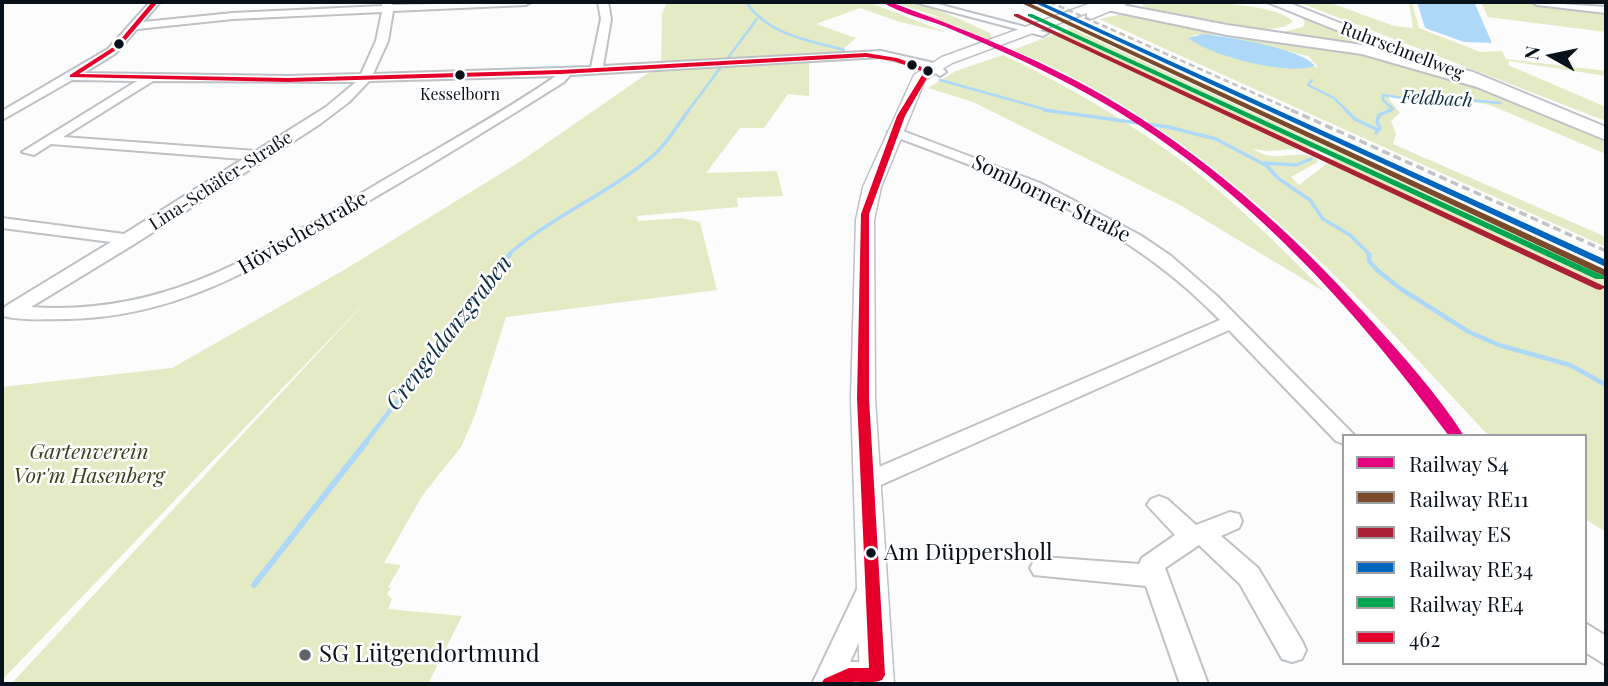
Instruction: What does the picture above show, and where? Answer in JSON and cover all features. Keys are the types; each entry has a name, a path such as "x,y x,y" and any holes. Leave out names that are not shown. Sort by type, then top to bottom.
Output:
{"highway":[{"path":"1107,5 1249,31 1273,32 1297,26 1295,15 1274,2"},
{"name":"Ruhrschnellweg","path":"1274,2 1606,134"},
{"name":"Ruhrschnellweg","path":"1288,2 1606,126"},
{"path":"1107,5 1138,8 1227,30 1363,49 1483,83"},
{"path":"1138,8 1156,14"}],"main road":[{"path":"877,680 866,482 862,266 865,214 872,187 915,89 934,70 1107,5"}],"street":[{"path":"2,116 112,51 155,2"},
{"path":"233,16 242,2"},
{"path":"135,26 387,5 526,2"},
{"path":"596,70 606,19 603,2"},
{"path":"919,2 1035,31"},
{"path":"943,9 953,2"},
{"path":"1537,2 1606,10"},
{"name":"Lina-Schäfer-Straße","path":"7,314 130,240 329,109 365,78 380,42 387,5"},
{"path":"72,76 271,80 365,78 566,72 888,54 934,70"},
{"name":"Hövischestraße","path":"7,314 107,312 151,306 192,293 239,271 406,174 560,79 566,72"},
{"path":"29,152 150,78"},
{"name":"Somborner Straße","path":"895,132 965,156 1076,206 1113,226 1167,262 1342,434"},
{"path":"50,140 259,156"},
{"path":"2,223 130,240"},
{"path":"866,482 1231,322"},
{"path":"1159,505 1249,576 1292,650"},
{"path":"1195,684 1151,565 1178,544 1230,520"},
{"path":"1043,568 1155,576"},
{"path":"827,684 872,583"},
{"path":"827,684 849,675 877,680"}],"green space":[{"name":"Gartenverein Vor'm Hasenberg","path":"667,2 868,2 948,33 900,22 860,8 816,24 856,38 840,52 744,58 735,66 809,62 809,96 788,94 764,128 740,128 706,173 777,171 783,196 737,198 738,207 637,216 638,221 681,218 700,222 717,290 506,317 475,415 461,447 422,496 384,563 401,565 388,587 391,588 387,594 392,599 388,609 462,616 428,684 11,684 373,294 2,680 2,387 172,368 344,270 521,161 661,64 662,14"},
{"path":"892,2 918,5 942,12 990,33 992,38 988,39 920,13 949,20"},
{"path":"1142,2 1200,2 1245,6 1282,14 1293,21 1283,27 1265,29 1220,26 1155,11 1143,6"},
{"path":"1298,2 1328,2 1394,26 1413,28 1409,2 1412,2 1419,28 1480,52 1502,51 1506,59 1606,71 1606,76 1509,61 1508,65 1606,107 1606,121"},
{"path":"1481,2 1519,2 1606,12 1606,32 1488,17"},
{"path":"1123,14 1345,48 1452,77 1606,142 1606,154 1490,105 1461,100 1437,106 1390,96 1389,99 1400,113 1391,121 1396,134 1393,144 1606,237 1606,247 1099,19","holes":["1205,32 1308,56 1318,67 1252,62 1220,53 1192,35 1216,35"]},
{"path":"1301,16 1409,57 1279,33 1303,27 1305,22"},
{"path":"1071,28 1606,277 1606,532 1587,520 1587,434 1487,434 1329,269 1271,216 1211,167 1148,121 1082,82 1013,50","holes":["1311,148 1334,158 1299,185 1291,177 1318,162 1316,158 1308,155 1270,156 1253,149 1267,151"]},
{"path":"1003,55 1098,105 1187,165 1241,210 1325,292 1180,205 973,102 928,88 956,71"}],"water":[{"path":"1417,2 1475,4 1492,43 1464,42 1425,28"},
{"path":"1203,34 1281,49 1308,60 1315,66 1287,68 1250,62 1214,51 1188,38"}],"waterway":[{"path":"746,2 755,13 777,29 844,50"},
{"name":"Crengeldanzgraben","path":"688,111 757,19"},
{"path":"940,80 1051,111"},
{"path":"1312,80 1308,85 1334,98 1355,119 1378,130"},
{"name":"Feldbach","path":"1387,111 1393,109 1383,100 1383,95 1429,102 1448,98 1500,103"},
{"name":"Crengeldanzgraben","path":"508,255 544,228 639,167 661,148 689,110"},
{"path":"1044,110 1051,111"},
{"name":"Feldbach","path":"1376,133 1380,128 1377,122 1379,115 1391,110"},
{"path":"1051,111 1168,127 1216,139 1267,166 1279,179 1310,200 1323,219 1350,235 1369,254"},
{"name":"Feldbach","path":"1264,163 1296,165 1311,159"},
{"name":"Crengeldanzgraben","path":"365,443 510,254"},
{"path":"1369,254 1369,261 1377,270 1401,289 1469,332 1499,345 1570,365 1606,385"},
{"name":"Crengeldanzgraben","path":"254,585 367,441"}],"railway":[{"path":"1050,2 1294,111"},
{"path":"1291,110 1606,251"}],"rail line":[{"name":"S4","path":"885,2 996,46 1077,84 1155,132 1205,168 1252,207 1340,293 1420,386 1456,434"},
{"name":"RE11","path":"1022,2 1606,274"},
{"name":"RE34","path":"1036,2 1606,264"},
{"name":"ES","path":"1016,15 1600,287"},
{"name":"RE4","path":"1030,15 1600,277"}],"transit line":[{"name":"462","path":"72,76 117,47 155,2"},
{"name":"462","path":"72,76 288,80 561,72 866,55 895,59 928,71 901,116 865,214 863,398 877,675 849,675 829,684"}],"place":[{"name":"Kesselborn","path":"460,75"},
{"name":"Am Düppersholl","path":"871,553"},
{"name":"SG Lütgendortmund","path":"305,655"}]}
